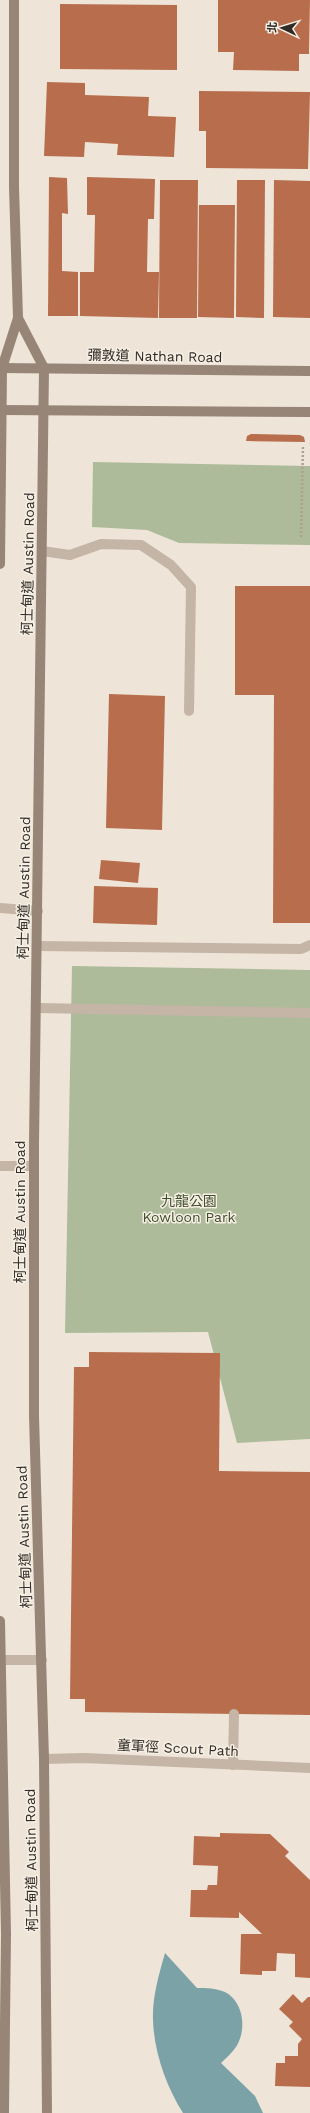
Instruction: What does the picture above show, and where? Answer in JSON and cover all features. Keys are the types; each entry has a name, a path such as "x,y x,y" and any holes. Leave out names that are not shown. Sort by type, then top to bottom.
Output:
{"main road":[{"name":"柯士甸道 Austin Road","path":"0,564 1,368 18,318 14,187 14,0"},
{"name":"柯士甸道 Austin Road","path":"18,318 44,368 45,410 34,1166 34,1416 44,1759 47,2113"},
{"name":"彌敦道 Nathan Road","path":"1,368 310,371"},
{"path":"1,410 310,412"},
{"name":"柯士甸道 Austin Road","path":"0,1621 4,2113"}],"street":[{"path":"42,551 70,555 101,544 141,545 171,565 191,587 189,711"},
{"path":"0,908 38,911"},
{"path":"37,946 301,949 310,946"},
{"path":"37,1008 310,1013"},
{"path":"0,1166 34,1166"},
{"path":"0,1660 42,1660"},
{"path":"233,1765 234,1714"},
{"name":"童軍徑 Scout Path","path":"44,1759 84,1758 310,1768"}],"path":[{"path":"301,537 303,446"}],"green space":[{"path":"93,462 310,466 310,545 179,543 147,530 92,527"},
{"name":"九龍公園 Kowloon Park","path":"72,966 310,970 310,1439 237,1443 208,1332 65,1333"}],"water":[{"path":"165,1953 197,1988 208,1988 225,1992 236,2002 242,2017 242,2033 236,2047 221,2063 255,2096 263,2113 183,2113 166,2080 158,2056 154,2032 153,2012 155,1995"}],"building":[{"path":"218,0 310,0 309,54 299,54 299,71 233,70 234,52 218,52"},
{"path":"60,4 177,5 177,70 60,69"},
{"path":"47,82 85,83 85,95 149,97 148,116 176,117 174,157 117,155 118,144 85,142 84,157 44,156"},
{"path":"199,91 310,92 308,169 206,168 206,131 199,131"},
{"path":"49,177 67,178 68,214 62,213 62,271 78,272 78,316 48,316"},
{"path":"87,177 155,179 154,219 148,219 147,272 159,272 158,318 80,316 80,272 94,272 95,215 87,215"},
{"path":"160,180 198,180 197,318 159,318"},
{"path":"237,180 265,180 264,318 236,317"},
{"path":"274,180 310,181 310,318 273,317"},
{"path":"199,205 235,205 234,318 198,317"},
{"path":"251,434 300,435 304,437 305,442 246,441 247,436"},
{"path":"235,586 310,586 310,923 273,923 274,695 235,695"},
{"path":"109,694 165,696 162,830 106,828"},
{"path":"101,860 140,863 138,883 99,879"},
{"path":"94,886 158,888 157,925 93,923"},
{"path":"89,1352 220,1353 219,1471 310,1472 310,1715 85,1712 85,1699 70,1699 74,1367 89,1367"},
{"path":"220,1833 270,1834 289,1852 285,1856 310,1880 310,1978 295,1977 295,1954 277,1953 276,1971 262,1971 262,1975 240,1974 241,1934 262,1934 239,1912 239,1918 190,1917 191,1890 207,1890 208,1885 217,1885 218,1866 193,1865 194,1836 220,1837"},
{"path":"293,1994 302,2003 310,1997 310,2087 275,2086 276,2063 285,2063 285,2056 298,2056 298,2044 302,2039 289,2026 293,2022 279,2009"}]}
